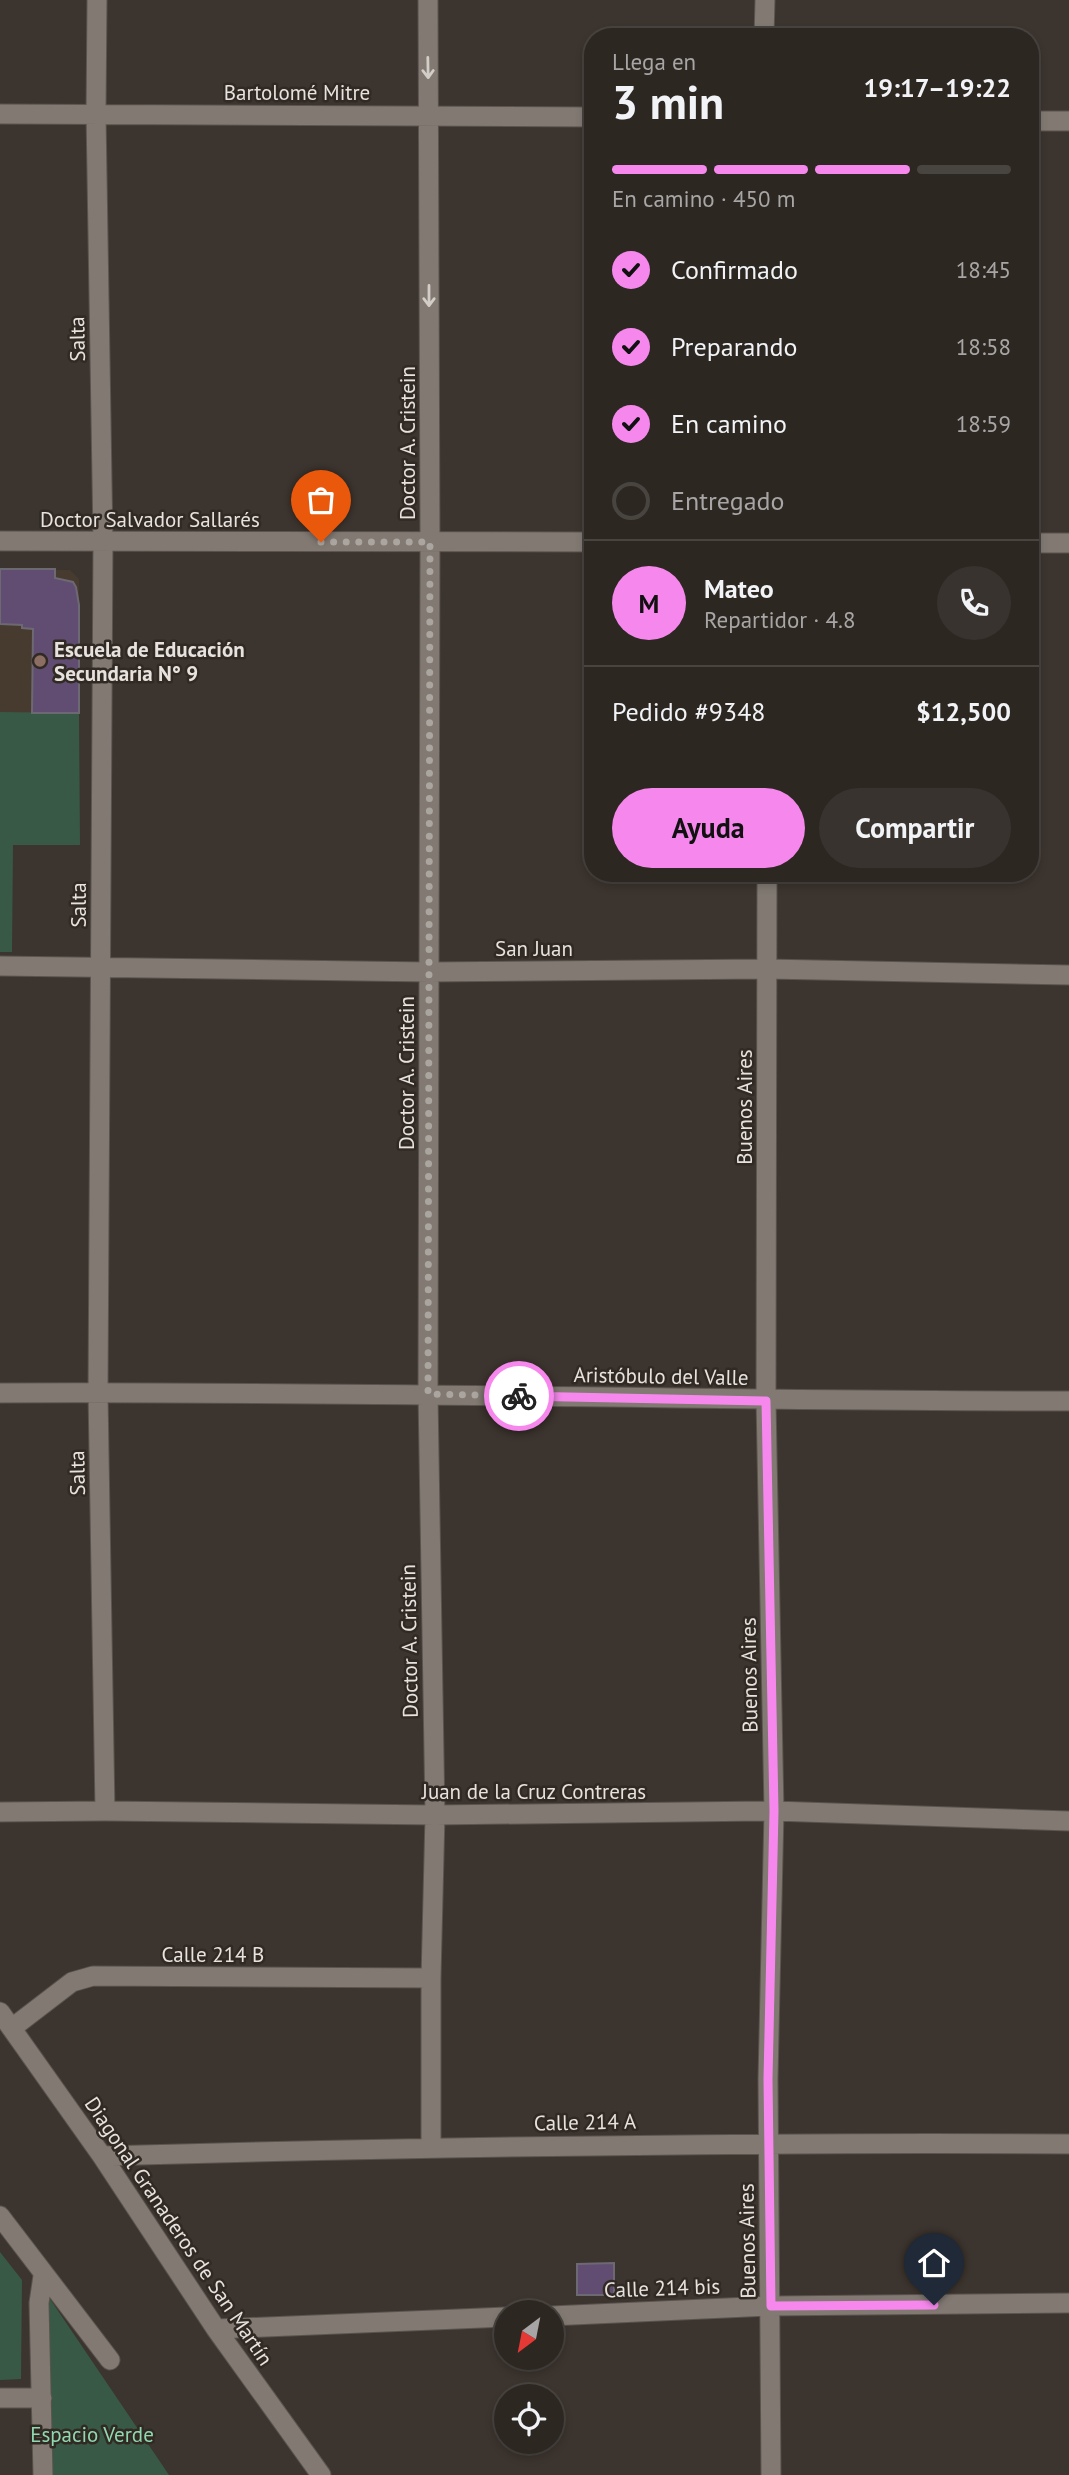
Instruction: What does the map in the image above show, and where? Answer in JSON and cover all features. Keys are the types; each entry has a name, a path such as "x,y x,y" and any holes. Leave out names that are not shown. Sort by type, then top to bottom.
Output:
{"street":[{"name":"Salta","path":"97,0 96,114 103,541 98,1393 105,1811"},
{"name":"Doctor A. Cristein","path":"428,0 428,1394 435,1815 430,1978 431,2146"},
{"path":"764,28 765,0"},
{"name":"Bartolomé Mitre","path":"0,114 584,117"},
{"path":"1039,121 1069,121"},
{"name":"Doctor Salvador Sallarés","path":"0,541 584,542"},
{"path":"1039,543 1069,543"},
{"name":"Buenos Aires","path":"767,882 766,1401 774,1811 768,2142 771,2475"},
{"name":"San Juan","path":"0,966 429,972 767,969 1069,975"},
{"name":"Aristóbulo del Valle","path":"0,1393 428,1394 766,1401 1069,1401"},
{"name":"Juan de la Cruz Contreras","path":"0,1812 435,1815 774,1811 1069,1821"},
{"name":"Calle 214 B","path":"6,2020 72,1982 93,1976 430,1978"},
{"name":"Diagonal Granaderos de San Martín","path":"6,2020 102,2156 216,2329 321,2475"},
{"name":"Calle 214 A","path":"102,2156 431,2146 768,2142 1069,2144"},
{"path":"0,2216 43,2276 110,2360"},
{"path":"0,2246 21,2243"},
{"path":"43,2276 39,2302 43,2475"},
{"name":"Calle 214 bis","path":"564,2315 771,2306 1069,2303"},
{"path":"216,2329 494,2318"},
{"path":"0,2398 42,2398"}],"shaded area":[{"name":"Escuela de Educación Secundaria N° 9","path":"0,569 70,570 79,579 79,713 0,714"}],"green space":[{"path":"0,712 79,713 80,845 13,845 12,952 0,952"},
{"name":"Espacio Verde","path":"0,2252 22,2280 21,2379 0,2380"},
{"name":"Espacio Verde","path":"48,2296 169,2475 51,2475"}],"building":[{"name":"Escuela de Educación Secundaria N° 9","path":"0,569 55,569 55,578 73,582 76,587 79,605 79,713 32,713 33,629 22,628 22,625 0,624"},
{"path":"614,2263 614,2295 577,2295 577,2264"}],"way so far":[{"path":"321,542 430,542 428,1394 519,1396"}],"place":[{"name":"Escuela de Educación Secundaria N° 9","path":"40,661"}],"route":[{"path":"519,1396 766,1401 774,1811 768,2079 771,2306 934,2305"}]}
